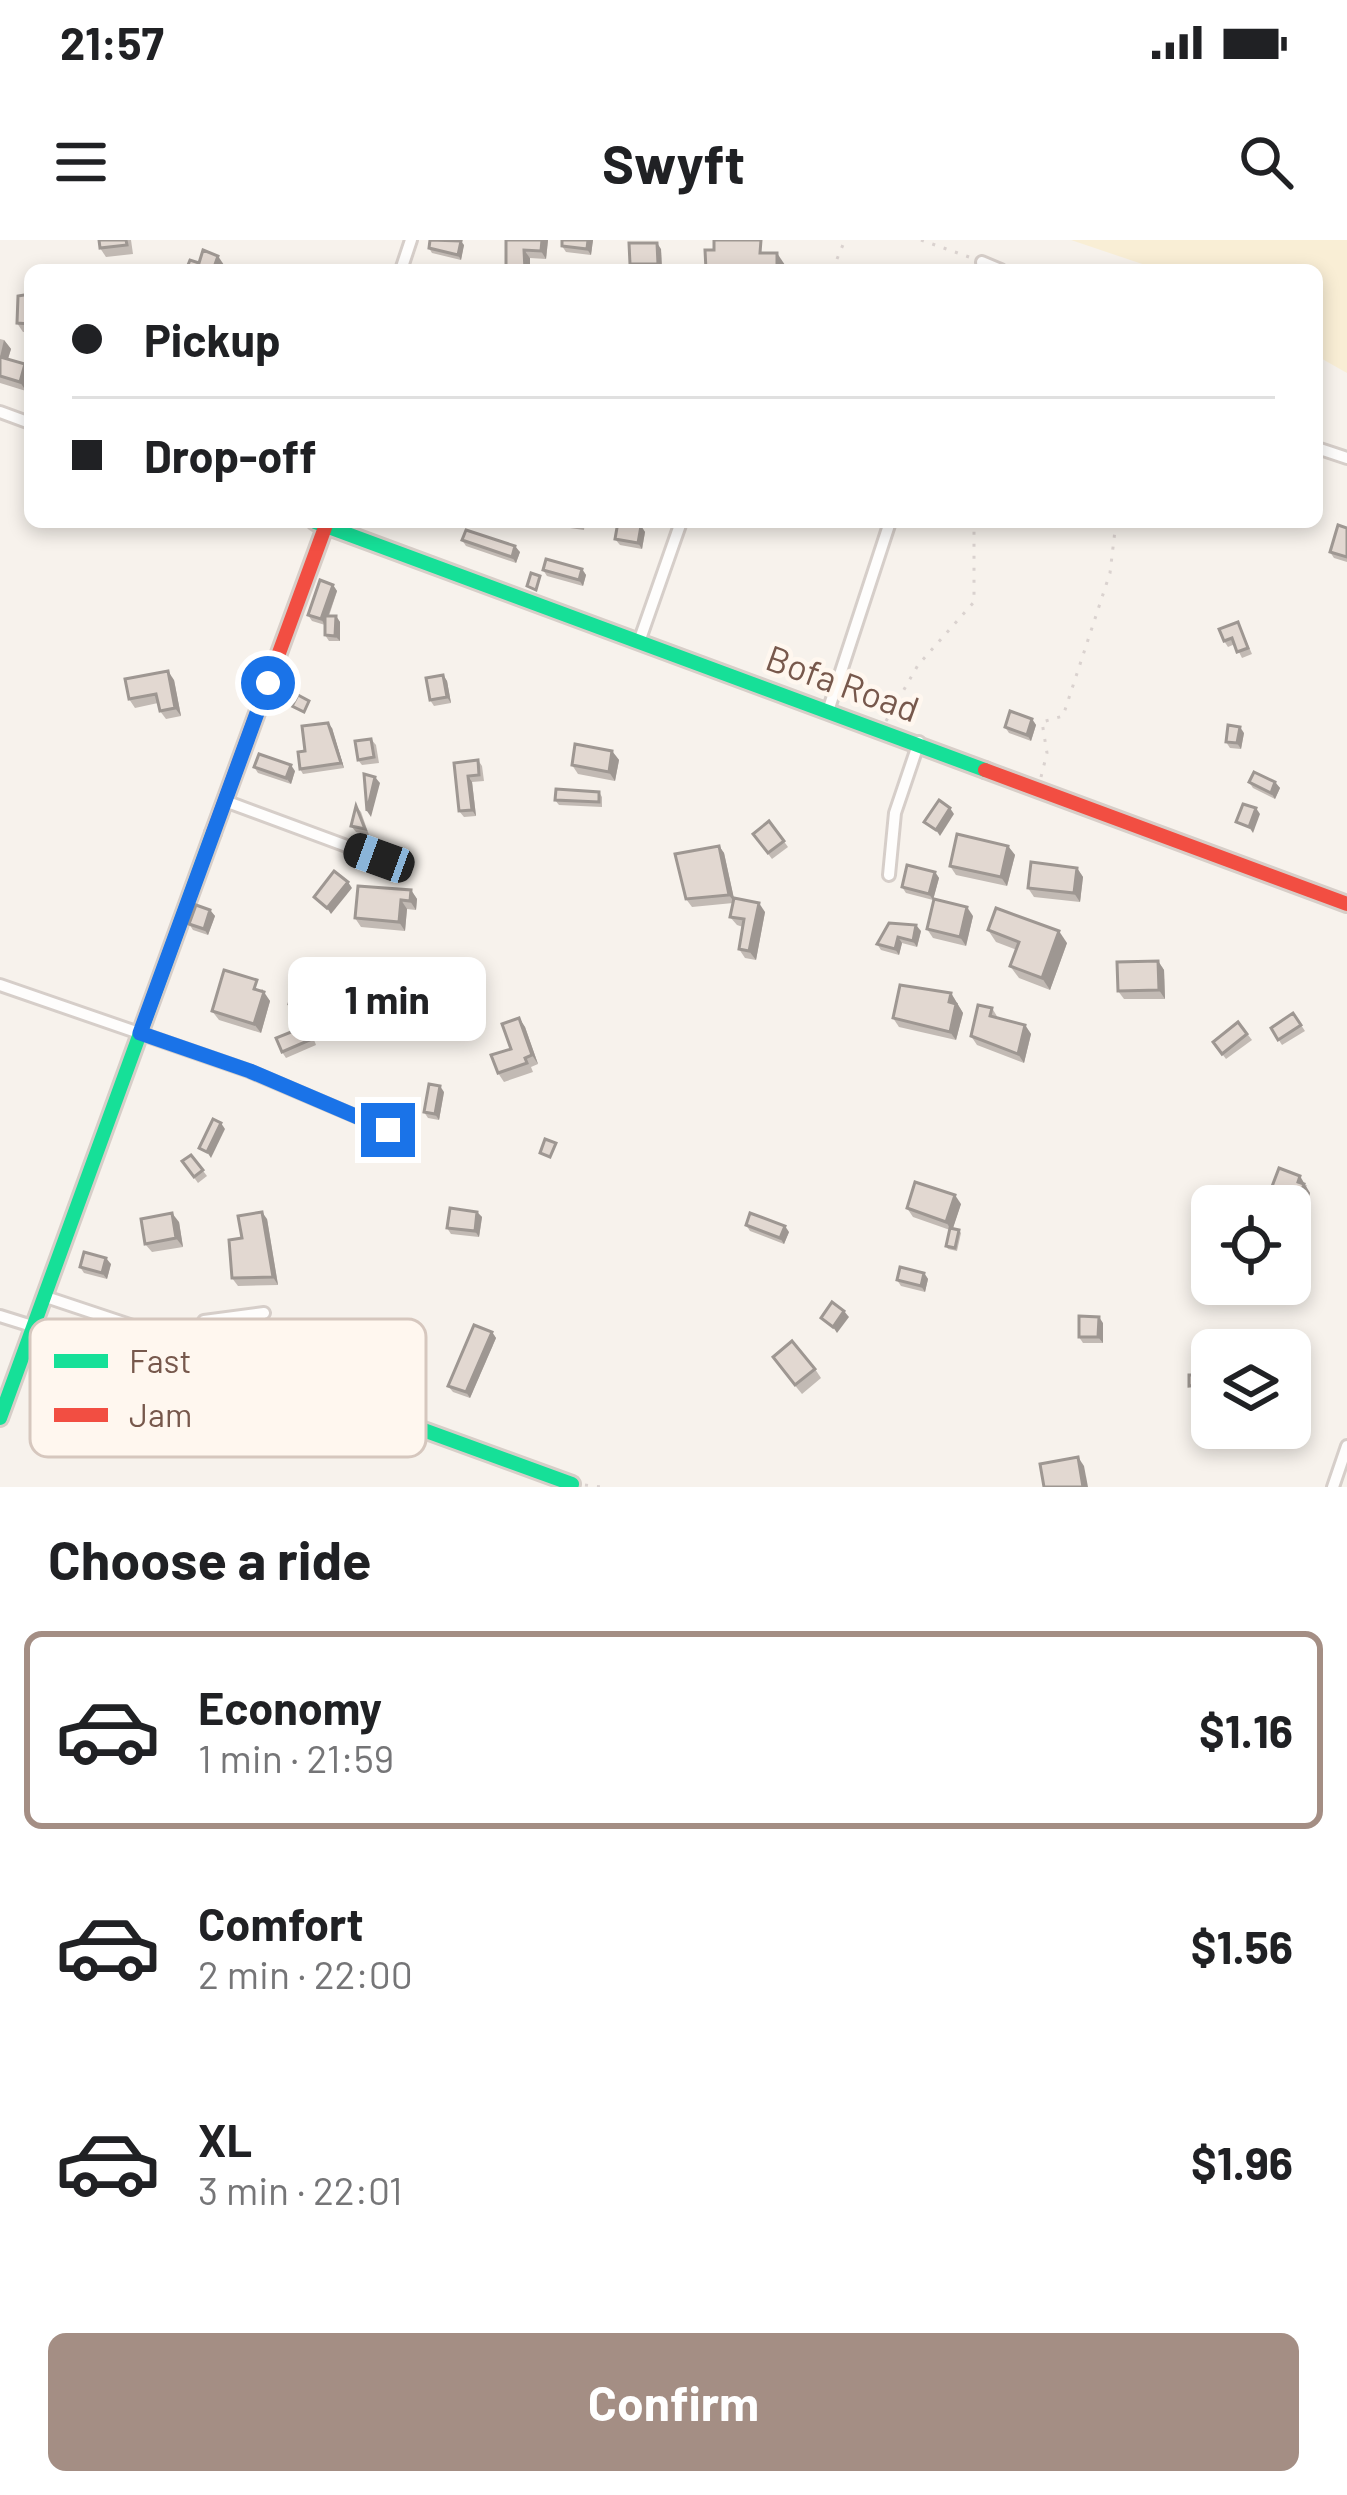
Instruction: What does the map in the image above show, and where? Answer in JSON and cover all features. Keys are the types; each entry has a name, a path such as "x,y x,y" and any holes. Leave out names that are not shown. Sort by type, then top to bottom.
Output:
{"street":[{"path":"35,1319 321,528"},
{"name":"Bofa Road","path":"337,528 1347,904"},
{"path":"640,639 679,528"},
{"path":"829,708 888,528"},
{"path":"889,875 896,813 919,742"},
{"path":"225,801 379,858"},
{"path":"0,986 250,1071 388,1130"},
{"path":"43,1296 112,1319"},
{"path":"219,1319 264,1313"},
{"path":"0,1316 30,1325"},
{"path":"0,1418 30,1332"},
{"path":"426,1431 572,1484"},
{"path":"1333,1487 1347,1446"}],"path":[{"path":"838,259 845,240"},
{"path":"921,240 977,264"},
{"path":"1038,787 1047,753 1042,722 1063,716 1110,573 1115,528"},
{"path":"882,728 917,665 974,602 974,529"},
{"path":"572,1484 601,1487"}],"sand":[{"path":"1071,240 1347,240 1347,373 1323,359 1323,264 1142,264"}],"building":[{"path":"99,240 126,240 127,245 100,248"},
{"path":"430,240 461,241 458,255 429,248"},
{"path":"506,240 542,240 541,251 524,250 525,264 506,264"},
{"path":"562,240 588,240 587,249 562,246"},
{"path":"714,240 761,240 760,253 777,253 777,264 706,264 705,250 714,250"},
{"path":"629,243 657,243 658,264 630,264"},
{"path":"203,250 218,256 215,264 188,264 190,260 199,263"},
{"path":"24,295 24,324 17,323 18,296"},
{"path":"0,357 24,364 20,382 0,376"},
{"path":"1338,525 1347,528 1347,557 1330,552"},
{"path":"617,528 641,528 638,543 615,539"},
{"path":"466,530 515,546 512,557 462,540"},
{"path":"546,559 582,569 579,580 543,570"},
{"path":"531,573 540,576 536,590 527,586"},
{"path":"320,580 333,585 321,619 308,615"},
{"path":"325,616 336,616 335,636 325,635"},
{"path":"1238,622 1248,648 1237,652 1232,638 1224,641 1219,629"},
{"path":"168,671 175,708 160,711 156,694 129,699 125,679"},
{"path":"443,675 447,697 430,700 426,678"},
{"path":"298,695 309,701 304,712 292,706"},
{"path":"1010,711 1032,719 1027,735 1005,727"},
{"path":"328,723 341,763 300,769 298,752 305,751 302,726"},
{"path":"1228,725 1240,727 1237,743 1226,742"},
{"path":"371,739 374,757 358,760 355,741"},
{"path":"575,744 612,751 609,772 572,765"},
{"path":"259,754 291,765 286,778 254,767"},
{"path":"478,760 479,775 468,776 472,810 459,811 454,763"},
{"path":"1254,772 1275,782 1271,793 1249,782"},
{"path":"364,774 375,777 367,811"},
{"path":"556,789 599,792 599,802 555,800"},
{"path":"939,800 950,808 936,830 924,822"},
{"path":"1243,804 1256,808 1249,827 1236,822"},
{"path":"356,806 365,829 351,826"},
{"path":"769,821 784,841 768,853 753,834"},
{"path":"957,834 1008,846 1001,877 950,866"},
{"path":"719,846 729,895 686,899 675,854"},
{"path":"1031,862 1077,868 1074,893 1028,888"},
{"path":"907,865 935,872 929,894 902,887"},
{"path":"334,871 348,882 327,908 314,897"},
{"path":"358,886 411,890 410,901 401,900 399,922 355,918"},
{"path":"734,898 759,903 749,951 739,949 744,919 730,917"},
{"path":"934,899 967,907 960,937 927,929"},
{"path":"196,905 210,910 204,929 189,924"},
{"path":"996,908 1059,931 1042,978 1010,966 1019,942 988,930"},
{"path":"889,923 916,925 913,941 898,937 895,949 877,944"},
{"path":"1158,961 1159,990 1118,991 1117,962"},
{"path":"224,970 257,980 254,989 264,992 254,1024 212,1011"},
{"path":"900,985 951,993 949,1002 956,1004 950,1032 893,1018"},
{"path":"294,986 325,991 325,1002 303,1002 302,1008 289,1004"},
{"path":"978,1005 992,1008 990,1016 1025,1025 1018,1054 971,1036"},
{"path":"1293,1013 1301,1025 1278,1040 1271,1028"},
{"path":"519,1018 532,1055 525,1058 527,1063 498,1073 491,1055 511,1049 502,1024"},
{"path":"1238,1022 1247,1034 1222,1054 1213,1042"},
{"path":"306,1026 312,1039 282,1052 276,1038"},
{"path":"429,1084 440,1086 435,1114 424,1112"},
{"path":"213,1119 221,1123 207,1152 199,1148"},
{"path":"545,1139 556,1143 550,1157 540,1153"},
{"path":"191,1155 203,1170 194,1177 182,1161"},
{"path":"1279,1168 1300,1176 1298,1182 1304,1184 1304,1185 1273,1185"},
{"path":"915,1182 955,1195 946,1222 907,1208"},
{"path":"450,1208 477,1212 475,1231 447,1228"},
{"path":"262,1212 273,1277 232,1278 229,1240 242,1238 238,1216"},
{"path":"172,1213 176,1238 145,1244 141,1219"},
{"path":"750,1213 785,1226 780,1238 746,1225"},
{"path":"950,1228 959,1230 955,1248 946,1246"},
{"path":"84,1252 106,1258 102,1273 80,1267"},
{"path":"900,1267 924,1273 921,1286 897,1280"},
{"path":"832,1302 844,1311 833,1327 821,1318"},
{"path":"1079,1316 1099,1317 1098,1337 1079,1337"},
{"path":"474,1325 492,1332 466,1392 448,1386"},
{"path":"792,1341 815,1369 795,1385 773,1357"},
{"path":"1078,1457 1083,1487 1044,1487 1040,1464"}],"traffic: fast":[{"path":"331,528 985,770"},
{"path":"36,1319 213,833"},
{"path":"0,1418 30,1336"},
{"path":"426,1431 572,1484"}],"traffic: jam":[{"path":"213,833 325,528"},
{"path":"985,770 1347,904"}],"route":[{"path":"268,683 140,1033 250,1071 388,1130"}]}
